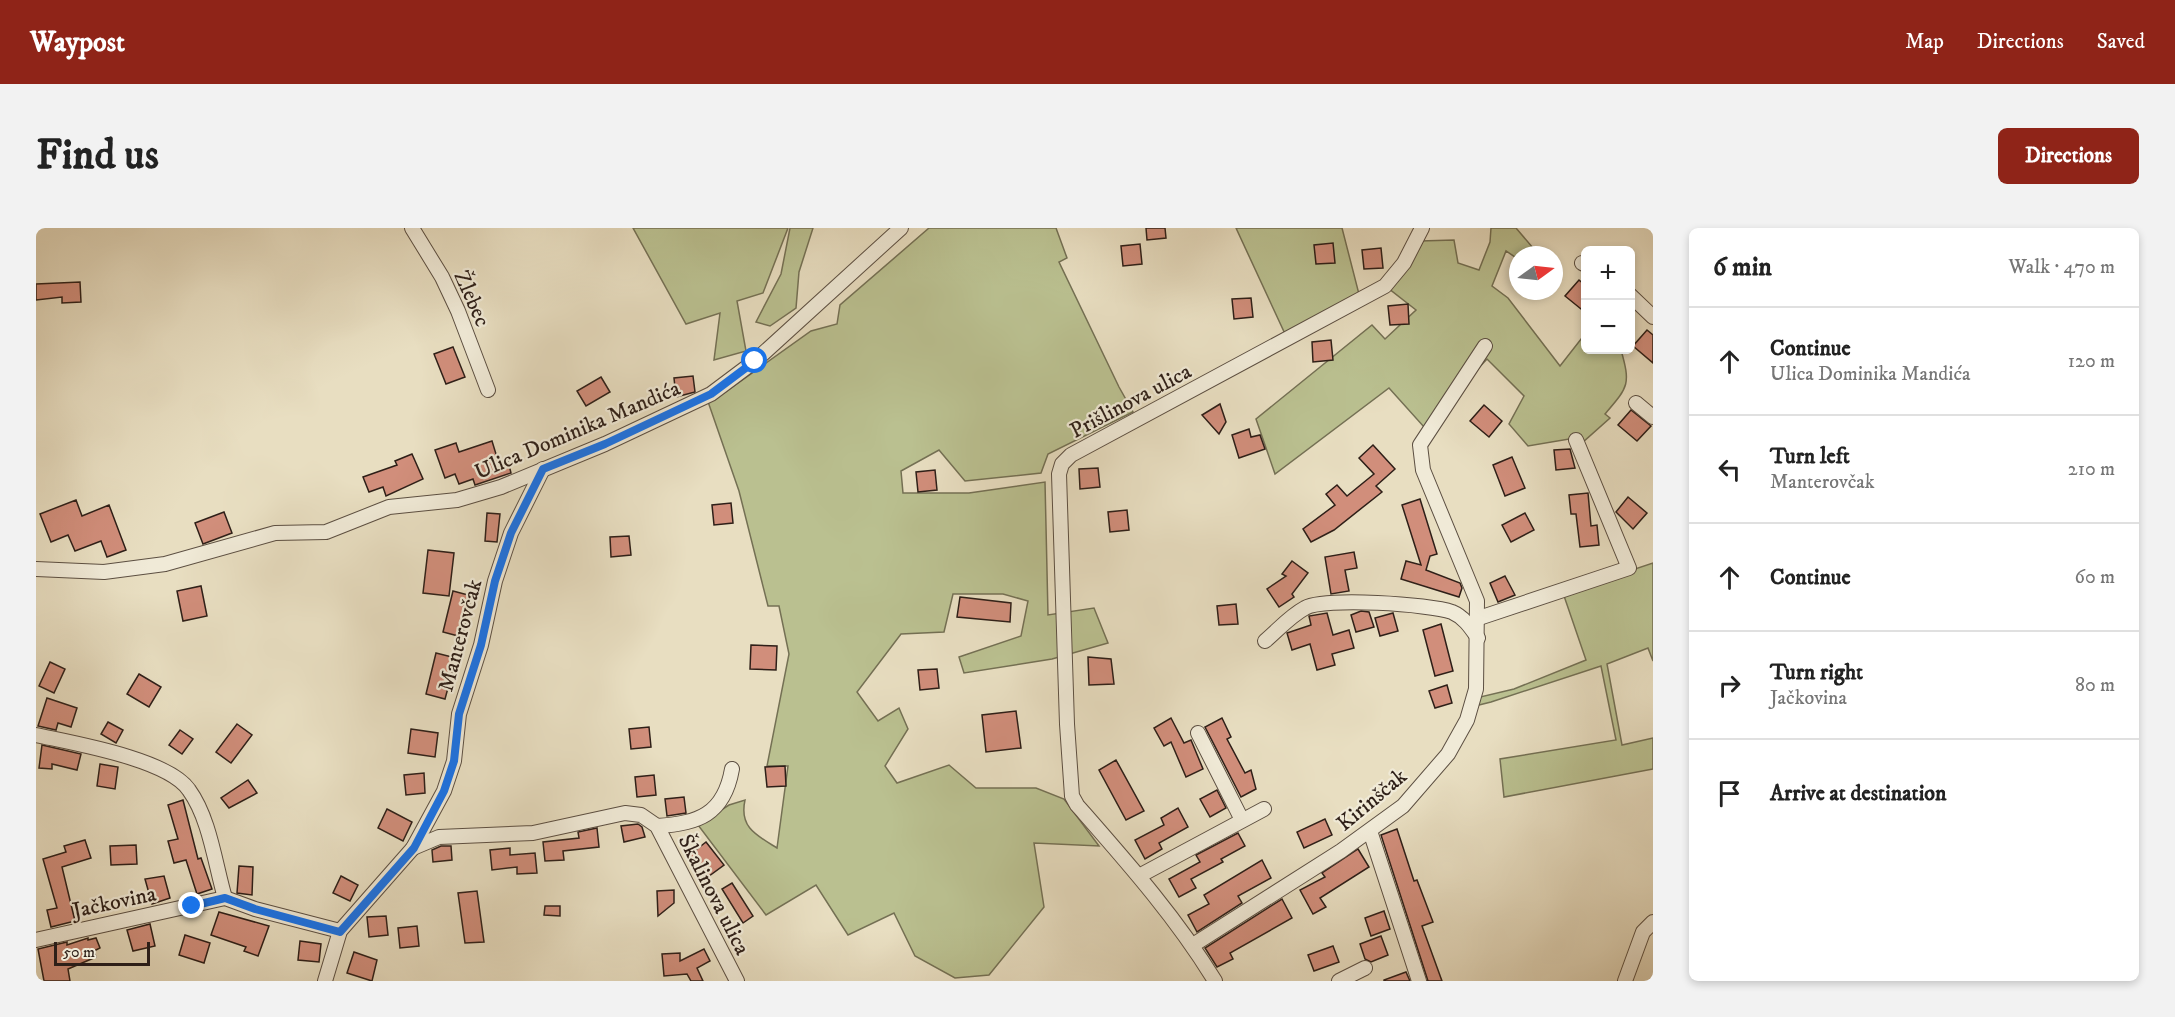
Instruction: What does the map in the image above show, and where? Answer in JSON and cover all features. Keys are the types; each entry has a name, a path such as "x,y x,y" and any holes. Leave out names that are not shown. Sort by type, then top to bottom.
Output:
{"street":[{"name":"Žlebec","path":"412,228 442,277 458,311 488,390"},
{"name":"Ulica Dominika Mandića","path":"36,569 104,572 165,564 275,533 326,532 389,507 457,500 501,487 605,444 711,394 755,361 901,228"},
{"name":"Prišlinova ulica","path":"1215,981 1193,945 1139,876 1077,805 1070,784 1059,474 1062,464 1071,455 1367,298 1393,277 1404,262 1422,228"},
{"path":"1635,300 1653,317"},
{"name":"Kirinščak","path":"1193,945 1370,831 1412,795 1448,754 1467,720 1476,689 1478,601 1423,470 1420,452 1424,435 1485,346"},
{"path":"1636,403 1653,417"},
{"path":"1479,618 1629,568 1576,440"},
{"name":"Manterovčak","path":"414,848 444,791 454,761 459,714 481,645 495,581 511,533 543,469"},
{"path":"1265,640 1304,609 1326,603 1374,603 1448,611 1462,618 1478,638"},
{"path":"1198,733 1242,820"},
{"path":"36,735 124,756 157,768 188,787 203,818 225,898 255,909 340,932"},
{"name":"Škalinova ulica","path":"657,826 687,824 704,817 726,790 732,770"},
{"path":"1139,876 1264,809"},
{"name":"Škalinova ulica","path":"414,848 439,837 533,833 625,813 641,815 657,826 737,981"},
{"path":"1370,831 1419,981"},
{"path":"325,981 340,932 414,848"},
{"name":"Jačkovina","path":"36,940 225,898"},
{"path":"1624,981 1643,932 1653,922"},
{"path":"1339,981 1365,968"}],"green space":[{"path":"633,228 788,228 763,293 737,301 746,351 714,360 720,313 686,324"},
{"path":"790,228 813,228 799,272 796,308 770,326 756,322 781,274"},
{"path":"929,228 1056,228 1067,258 1059,262 1133,412 1048,454 1041,473 965,481 939,450 901,471 903,493 969,493 1045,482 1048,615 1094,608 1108,643 1052,659 964,673 959,657 1021,636 1028,601 1003,594 953,594 944,632 901,634 857,692 878,721 899,708 908,729 885,766 897,783 949,765 976,788 1036,788 1064,799 1099,846 1034,843 1044,907 989,975 955,978 915,956 894,913 848,935 816,885 766,915 698,825 729,805 745,800 747,824 756,834 777,848 788,766 767,766 789,654 779,606 768,606 739,491 705,393 724,393 811,331 837,324 840,305"},
{"path":"1236,228 1342,228 1360,298 1286,336"},
{"path":"1491,228 1516,228 1531,246 1509,246 1509,253 1506,251 1492,286 1508,298 1560,366 1581,339 1581,354 1622,354 1626,371 1625,385 1619,398 1605,414 1610,418 1583,442 1575,438 1528,446 1509,424 1524,396 1487,359 1424,427 1389,388 1275,474 1256,419 1372,325 1385,339 1416,310 1388,288 1420,241 1454,240 1458,263 1479,270 1490,242"},
{"path":"1653,563 1653,661 1648,648 1607,664 1622,745 1653,738 1653,769 1504,797 1500,759 1616,740 1601,666 1479,705 1480,697 1514,689 1586,660 1563,593"}],"building":[{"path":"1146,228 1165,228 1166,238 1147,240"},
{"path":"1333,243 1335,263 1316,264 1314,245"},
{"path":"1140,244 1142,264 1123,266 1121,246"},
{"path":"1381,248 1383,268 1364,269 1362,250"},
{"path":"1579,280 1581,282 1581,309 1565,296"},
{"path":"80,282 81,302 62,303 62,297 36,300 36,284"},
{"path":"1251,298 1253,317 1234,319 1232,299"},
{"path":"1408,304 1409,324 1390,325 1388,306"},
{"path":"1647,330 1653,335 1653,363 1635,348 1635,344"},
{"path":"1331,340 1333,360 1313,362 1312,342"},
{"path":"453,347 465,377 446,384 434,354"},
{"path":"693,376 695,392 676,397 674,378"},
{"path":"601,377 610,392 586,406 577,391"},
{"path":"1220,404 1226,422 1219,434 1202,415"},
{"path":"1484,405 1502,421 1489,437 1470,421"},
{"path":"1631,410 1651,426 1637,441 1618,425"},
{"path":"1249,429 1251,437 1260,435 1265,449 1239,458 1232,435"},
{"path":"492,441 499,464 508,461 511,473 475,485 473,479 459,484 455,474 445,478 435,450 456,443 459,452"},
{"path":"1373,445 1395,469 1376,486 1382,492 1334,530 1311,542 1303,529 1335,505 1326,494 1337,485 1347,496 1374,474 1359,458"},
{"path":"1570,449 1575,468 1556,470 1554,450"},
{"path":"412,454 423,479 386,496 383,487 369,492 363,477 397,465 395,461"},
{"path":"1512,457 1525,488 1505,496 1493,465"},
{"path":"1098,468 1100,487 1080,489 1079,469"},
{"path":"935,470 937,490 918,492 916,472"},
{"path":"1588,493 1591,526 1597,525 1599,545 1580,547 1576,514 1571,514 1569,495"},
{"path":"1628,497 1647,513 1633,529 1616,512"},
{"path":"1420,499 1437,554 1430,556 1426,570 1460,583 1462,588 1459,597 1401,579 1406,561 1421,565 1402,505"},
{"path":"76,500 82,516 109,505 126,550 107,557 101,541 75,551 68,535 51,542 40,514"},
{"path":"731,503 733,523 714,525 712,505"},
{"path":"1127,510 1129,530 1110,532 1108,512"},
{"path":"224,512 232,533 203,544 195,523"},
{"path":"487,513 500,514 497,542 485,541"},
{"path":"1525,513 1534,530 1511,542 1502,525"},
{"path":"629,536 631,555 611,557 610,537"},
{"path":"428,550 454,553 449,596 423,593"},
{"path":"1354,552 1357,568 1345,570 1349,591 1331,594 1325,557"},
{"path":"1292,561 1308,573 1292,594 1294,597 1279,607 1267,589 1286,576 1282,574"},
{"path":"1505,576 1515,595 1498,602 1490,583"},
{"path":"201,586 207,616 183,621 177,591"},
{"path":"453,591 472,596 462,637 443,632"},
{"path":"960,597 1011,603 1010,622 957,617"},
{"path":"1236,604 1238,624 1219,625 1217,606"},
{"path":"1361,611 1369,612 1374,627 1356,632 1351,615"},
{"path":"1327,613 1333,635 1349,630 1354,648 1332,654 1335,665 1317,670 1310,644 1292,650 1287,633 1311,625 1309,616"},
{"path":"1393,613 1398,631 1380,636 1375,618"},
{"path":"1441,624 1453,671 1435,676 1423,630"},
{"path":"751,645 777,646 776,670 750,669"},
{"path":"436,653 456,658 445,699 426,694"},
{"path":"1088,657 1111,659 1114,684 1089,685"},
{"path":"50,662 65,669 54,693 39,686"},
{"path":"937,669 939,688 920,690 918,670"},
{"path":"139,674 161,687 149,707 127,694"},
{"path":"1447,685 1452,703 1435,708 1429,691"},
{"path":"47,698 77,708 71,727 58,723 56,730 38,726"},
{"path":"1016,711 1021,748 986,752 982,715"},
{"path":"1171,718 1184,743 1191,740 1203,769 1186,777 1171,742 1164,746 1154,728"},
{"path":"1222,718 1231,737 1227,739 1245,773 1251,770 1256,789 1241,797 1205,727"},
{"path":"108,722 123,730 116,743 101,734"},
{"path":"237,724 252,735 231,763 216,752"},
{"path":"649,727 651,747 631,749 629,729"},
{"path":"411,729 438,733 435,757 408,753"},
{"path":"180,730 193,739 182,754 169,745"},
{"path":"42,745 81,754 77,770 52,764 52,769 39,768"},
{"path":"1116,760 1144,811 1126,820 1099,770"},
{"path":"100,764 118,767 115,789 97,786"},
{"path":"785,766 786,786 767,787 765,767"},
{"path":"424,773 425,793 406,795 404,775"},
{"path":"654,775 656,795 637,797 635,777"},
{"path":"248,780 257,793 229,808 221,798"},
{"path":"1217,790 1226,808 1210,817 1200,799"},
{"path":"684,797 686,813 667,816 665,799"},
{"path":"183,800 198,859 201,858 212,889 197,894 186,860 174,863 168,841 178,839 168,805"},
{"path":"1178,808 1188,827 1159,843 1162,849 1145,859 1135,840 1164,825 1161,818"},
{"path":"387,809 412,822 403,841 378,828"},
{"path":"1325,819 1332,835 1304,848 1297,832"},
{"path":"638,824 642,827 645,837 624,842 621,826"},
{"path":"597,828 599,847 563,851 564,860 545,861 543,842 579,838 578,832"},
{"path":"1397,829 1414,881 1417,880 1433,922 1422,926 1442,981 1428,981 1381,835"},
{"path":"1238,833 1245,846 1221,859 1223,862 1191,879 1196,888 1179,897 1169,879 1200,862 1196,855"},
{"path":"85,840 91,858 62,867 75,921 51,927 47,910 57,908 43,859 66,852 64,846"},
{"path":"706,842 724,865 705,879 687,857"},
{"path":"136,845 137,864 111,865 110,846"},
{"path":"441,846 451,846 452,860 433,862 432,850"},
{"path":"510,848 510,855 535,853 537,873 517,874 517,867 492,870 490,850"},
{"path":"1358,849 1369,867 1320,898 1326,907 1313,914 1300,890 1325,877 1322,873"},
{"path":"1262,860 1271,878 1238,896 1242,903 1197,932 1188,915 1209,904 1204,895"},
{"path":"239,866 253,867 252,895 237,893"},
{"path":"164,876 170,898 152,904 145,879"},
{"path":"341,876 358,885 350,901 333,893"},
{"path":"732,883 753,916 743,923 722,889"},
{"path":"674,890 674,903 658,916 657,891"},
{"path":"477,891 484,942 465,943 458,893"},
{"path":"1282,899 1292,918 1230,953 1233,959 1217,967 1205,948"},
{"path":"545,906 560,906 560,916 544,915"},
{"path":"1384,911 1390,929 1371,936 1365,918"},
{"path":"219,912 269,926 258,956 244,951 246,947 211,935"},
{"path":"386,916 388,935 369,937 367,917"},
{"path":"150,924 155,946 133,951 127,930"},
{"path":"417,926 419,946 400,948 398,928"},
{"path":"185,935 210,943 204,963 179,955"},
{"path":"1381,936 1388,955 1371,962 1365,959 1360,944"},
{"path":"88,938 88,940 96,938 100,948 94,951 96,957 68,969 70,981 44,981 38,949 67,942 67,945"},
{"path":"300,941 321,944 319,962 298,960"},
{"path":"1333,946 1339,962 1314,971 1308,955"},
{"path":"704,949 710,961 697,968 703,981 691,981 687,974 664,976 662,954 680,953 680,961"},
{"path":"354,952 377,960 372,981 347,973"},
{"path":"1406,972 1410,981 1384,981 1384,980"}],"route":[{"path":"192,906 225,898 255,909 340,932 414,848 444,791 454,761 459,714 481,645 495,581 511,533 543,469 605,444 711,394 755,361"}]}
